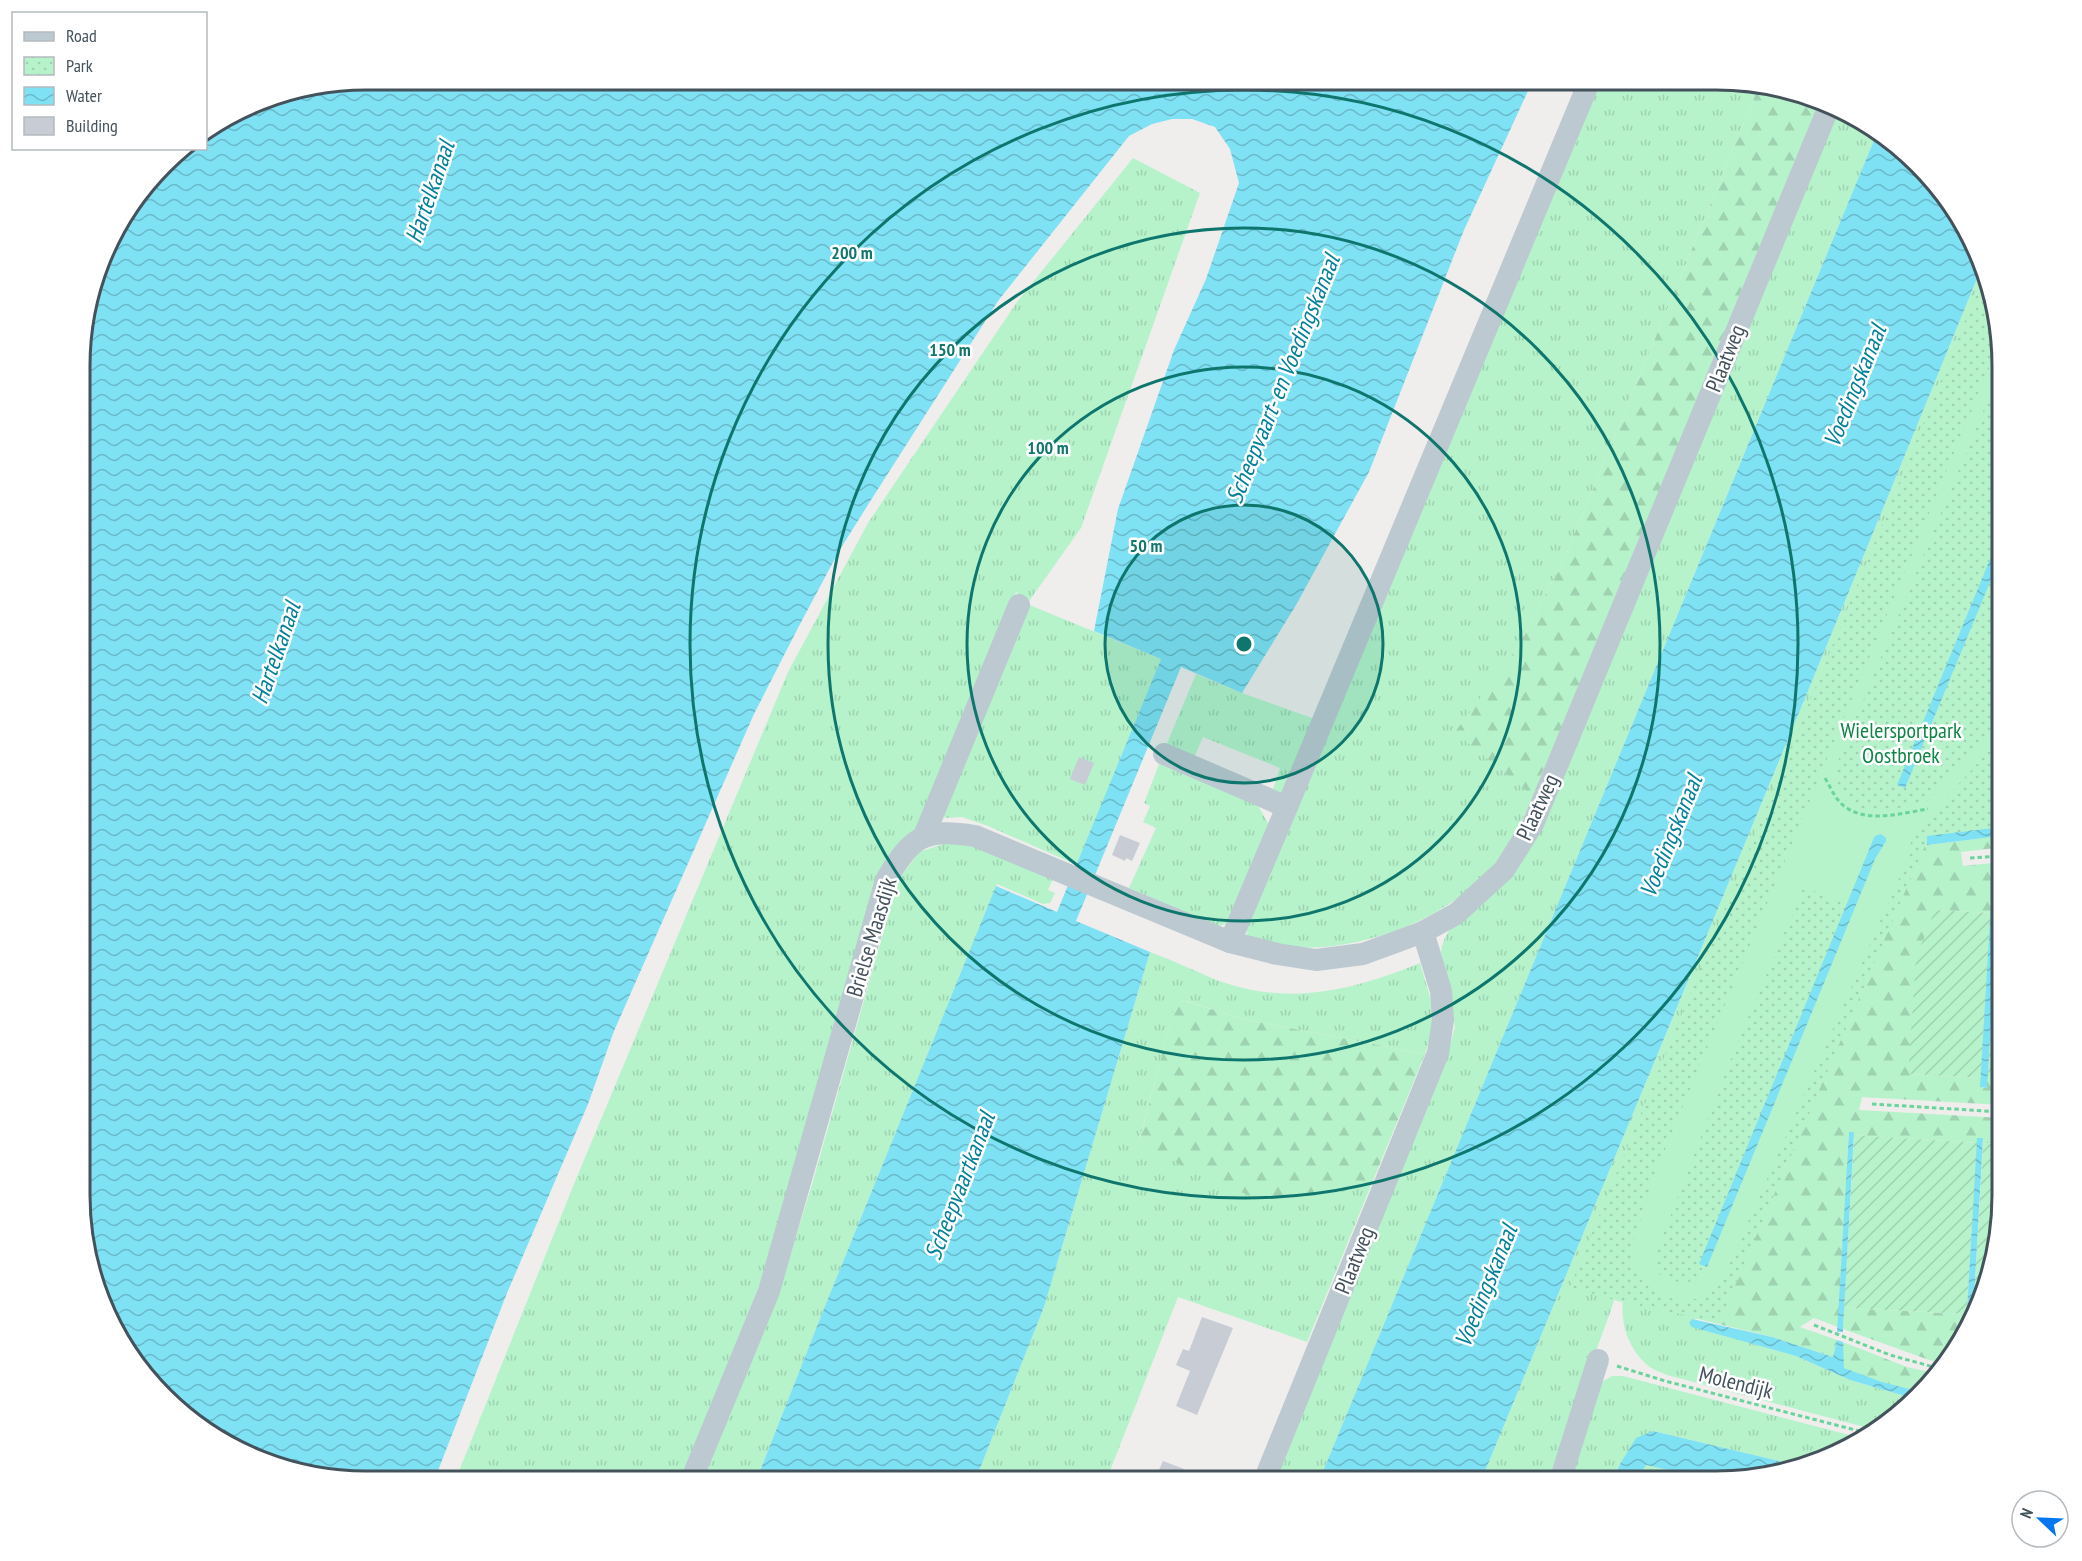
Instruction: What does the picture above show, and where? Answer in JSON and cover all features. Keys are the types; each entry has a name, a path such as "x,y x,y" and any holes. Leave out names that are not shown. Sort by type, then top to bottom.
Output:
{"street":[{"path":"1230,942 1586,90"},
{"name":"Plaatweg","path":"1268,1471 1438,1053 1443,1020 1440,991 1423,932 1456,914 1504,870 1533,824 1826,113"},
{"path":"924,836 1018,605"},
{"path":"1164,754 1287,807"},
{"path":"924,836 949,832 975,836 1230,942 1277,954 1316,960 1363,954 1423,932"},
{"name":"Brielse Maasdijk","path":"695,1471 769,1291 886,879 902,853 924,836"},
{"path":"1563,1471 1598,1360"}],"path":[{"path":"1825,778 1836,797 1845,807 1856,813 1878,816 1928,809"},
{"path":"1970,858 1992,857"},
{"path":"1872,1104 1992,1111"},
{"path":"1814,1325 1890,1355 1932,1367"},
{"name":"Molendijk","path":"1598,1360 1665,1381 1859,1431"}],"green space":[{"path":"1591,90 1716,90 1756,93 1566,555 1520,644 1456,732 1530,793 1545,768 1518,828 1505,850 1478,882 1455,900 1403,928 1374,938 1345,944 1288,947 1248,938 1246,927"},
{"path":"1756,93 1787,99 1816,109 1545,767 1530,794 1455,732 1520,644 1566,555"},
{"path":"1833,116 1838,118 1874,140 1323,1471 1277,1471 1447,1056 1455,1027 1441,952 1443,942 1459,919 1490,896"},
{"path":"1133,158 1200,193 1081,528 1027,604 1016,592 918,832 897,849 783,1226 685,1471 459,1471 576,1179 788,672 868,523 1017,302"},
{"path":"1977,278 1987,312 1992,362 1654,1176 1589,1370 1558,1471 1485,1471"},
{"name":"Wielersportpark Oostbroek","path":"1980,285 1990,330 1992,366 1992,831 1927,841 1719,1322 1618,1301 1570,1287"},
{"path":"1992,362 1992,390 1836,766 1836,784 1842,797 1851,804 1864,808 1879,810 1924,803 1992,732 1992,748 1922,824 1911,842 1908,858 1724,1277 1705,1296 1693,1300 1680,1300 1656,1292 1637,1275 1632,1264 1632,1245 1654,1176","holes":["1804,887 1847,905 1699,1264 1703,1266 1699,1280 1685,1282 1665,1278 1655,1270 1652,1264 1736,1046"]},
{"path":"1027,604 1161,659 1077,865 988,826 962,817 946,818 938,811"},
{"path":"1196,674 1315,719 1284,797 1272,792 1280,768 1203,737 1193,760 1165,748"},
{"path":"1161,759 1254,799 1271,828 1230,922 1219,926 1129,888 1156,828 1143,822 1150,806 1144,803"},
{"path":"1992,837 1992,848 1961,852 1963,866 1992,863 1991,913 1935,910 1911,1074 1981,1078 1981,1087 1987,1088 1987,1078 1992,1078 1992,1104 1862,1097 1859,1110 1992,1117 1992,1143 1983,1143 1983,1138 1977,1138 1977,1143 1854,1135 1854,1132 1849,1132 1838,1327 1814,1318 1800,1327 1837,1340 1833,1357 1772,1337 1698,1319 1724,1277 1927,840 1927,845"},
{"path":"956,840 1055,875 1048,890 1055,893 1050,903 1043,904 997,884 760,1471 704,1471 779,1292 813,1181 898,880 919,852"},
{"path":"1935,910 1991,913 1981,1078 1911,1074 1909,1062 1916,958"},
{"path":"1150,952 1214,979 1241,987 1293,994 1344,988 1420,963 1430,997 1434,1024 1425,1054 1243,1019 1186,1001 1179,1002 1175,1006 1139,1141 1143,1146 1262,1199 1283,1203 1316,1198 1372,1183 1307,1342 1178,1297 1110,1471 979,1471 1044,1307"},
{"path":"1992,996 1992,1078 1987,1078"},
{"path":"1185,1001 1243,1019 1425,1054 1372,1183 1308,1200 1272,1202 1214,1181 1143,1146 1139,1142 1175,1005"},
{"path":"1854,1135 1977,1143 1965,1314 1844,1308"},
{"path":"1983,1143 1992,1143 1990,1231 1983,1266 1975,1291"},
{"path":"1724,1277 1698,1319 1692,1319 1726,1336 1796,1356 1850,1380 1905,1396 1864,1427 1667,1375 1646,1364 1634,1350 1624,1325 1623,1298"},
{"path":"1844,1308 1965,1314 1935,1362 1843,1329"},
{"path":"1843,1342 1907,1367 1928,1372 1911,1390 1881,1382 1843,1368"},
{"path":"1612,1376 1623,1376 1851,1435 1821,1450 1785,1463 1653,1431 1620,1464 1617,1471 1569,1471 1600,1383"},
{"path":"1646,1465 1673,1471 1642,1471"}],"water":[{"path":"366,90 1528,90 1464,230 1369,472 1296,605 1242,693 1181,667 1076,921 1150,952 1044,1307 979,1471 760,1471 996,886 1057,912 1161,659 1094,631 1118,509 1174,350 1206,279 1239,183 1230,149 1215,127 1192,119 1172,119 1152,124 1129,136 998,301 839,551 754,714 614,1031 588,1104 507,1293 438,1471 330,1469 295,1462 244,1443 198,1414 184,1402 147,1363 127,1333 118,1317 99,1266 92,1231 90,1195 90,366 95,312 105,277 118,244 147,198 184,159 194,150 207,150 207,141 228,127 277,105 330,92"},
{"name":"Voedingskanaal","path":"1874,140 1911,171 1935,198 1964,244 1977,278 1794,725 1485,1471 1323,1471"},
{"path":"1992,554 1992,577 1905,788 1897,785"},
{"path":"1992,828 1992,837 1927,845 1927,836"},
{"path":"1881,834 1886,841 1875,859 1707,1267 1699,1264 1873,840 1875,836"},
{"path":"1992,887 1992,1004 1987,1088 1980,1087"},
{"path":"1849,1132 1854,1132 1843,1332 1837,1332"},
{"path":"1977,1138 1983,1138 1974,1291 1967,1310"},
{"path":"1692,1319 1772,1337 1833,1357 1837,1340 1843,1342 1844,1368 1911,1390 1905,1396 1850,1380 1796,1356 1692,1327 1689,1323"},
{"path":"1653,1431 1785,1463 1752,1469 1716,1471 1673,1471 1646,1465 1642,1471 1617,1471 1636,1438"}],"building":[{"path":"1079,757 1094,763 1085,785 1070,779"},
{"path":"1120,835 1140,843 1132,861 1126,858 1125,861 1112,855"},
{"path":"1202,1317 1233,1328 1197,1415 1176,1406 1190,1371 1176,1365 1183,1349 1189,1351"},
{"path":"1163,1461 1184,1469 1183,1471 1158,1471"}],"water label":[{"name":"Hartelkanaal","path":"430,192"},
{"name":"Scheepvaart- en Voedingskanaal","path":"1283,379"},
{"name":"Hartelkanaal","path":"276,653"},
{"name":"Scheepvaartkanaal","path":"960,1186"}]}
